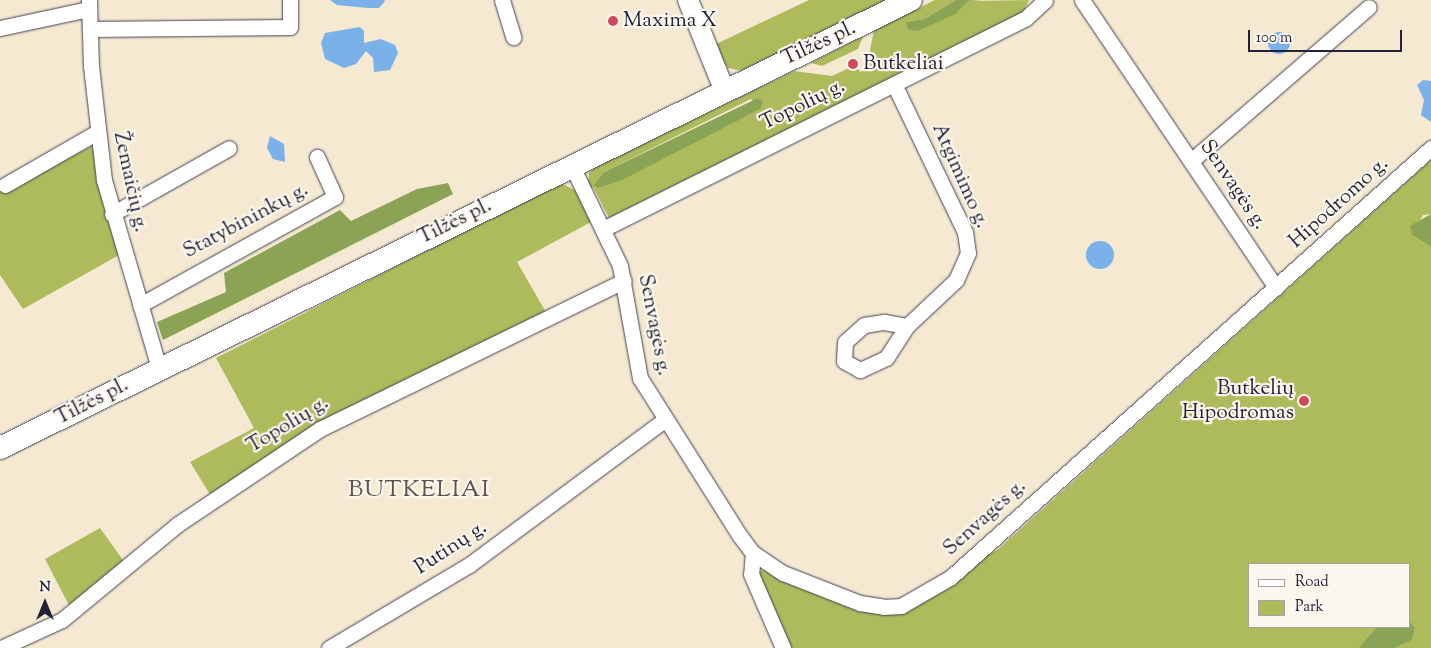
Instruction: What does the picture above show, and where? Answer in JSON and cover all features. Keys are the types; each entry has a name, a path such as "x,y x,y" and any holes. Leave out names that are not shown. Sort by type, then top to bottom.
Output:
{"highway":[{"name":"Tilžės pl.","path":"0,448 571,164 911,0"}],"main road":[{"path":"688,0 724,89"}],"street":[{"path":"90,29 290,27 290,0"},
{"path":"502,0 513,37"},
{"name":"Topolių g.","path":"603,228 1026,18 1045,0"},
{"name":"Senvagės g.","path":"571,164 603,228 624,281 640,378 663,421 753,553 784,573 860,603 900,606 951,577 1276,288 1082,0"},
{"path":"0,28 89,4"},
{"name":"Žemaičių g.","path":"89,4 97,132 112,214 159,368"},
{"path":"1192,161 1369,7"},
{"name":"Atgimimo g.","path":"894,84 965,232 968,253 956,280 907,326"},
{"path":"5,185 97,132"},
{"path":"112,214 229,148"},
{"name":"Hipodromo g.","path":"1276,288 1431,148"},
{"name":"Statybininkų g.","path":"140,305 335,197 317,157"},
{"name":"Topolių g.","path":"1,648 62,620 178,524 320,429 624,281"},
{"name":"Putinų g.","path":"329,648 469,565 663,421"},
{"path":"753,553 751,574 783,648"}],"green space":[{"path":"809,0 889,0 742,71 728,68 714,45"},
{"path":"935,0 956,0 924,19 906,22 939,20 968,1 1029,0 1023,13 609,218 593,187 588,189 589,173 595,167 794,71 832,76 855,65 860,72 871,67 868,60 874,30","holes":["751,99 760,109 598,188 604,172"]},
{"path":"956,0 982,0 968,1 955,14 918,31 908,29 906,22 924,19"},
{"path":"863,36 858,49 822,66 811,63"},
{"path":"758,98 763,102 760,109 622,180 598,188 594,185 604,172"},
{"path":"92,146 119,255 23,309 0,275 0,183 6,190"},
{"path":"1431,160 1431,214 1423,215 1412,235 1431,247 1431,648 1395,648 1412,640 1415,628 1411,622 1411,563 1248,563 1248,628 1376,628 1358,648 788,648 758,572 764,570 820,595 878,611 997,550"},
{"path":"448,183 453,194 163,340 157,322 226,292 224,273 340,210 351,221 417,189"},
{"path":"560,183 577,191 591,222 517,262 547,314 211,496 190,462 254,428 216,358"},
{"path":"1431,214 1431,247 1412,235 1410,226"},
{"path":"100,528 125,563 71,609 45,559"},
{"path":"1411,622 1415,628 1412,640 1395,648 1358,648 1376,628 1411,628"}],"water":[{"path":"330,0 385,1 379,8 368,8 337,5"},
{"path":"360,27 364,31 364,43 381,39 395,45 398,53 390,70 374,72 373,58 366,51 356,64 344,68 325,59 321,43 325,33"},
{"path":"1279,32 1289,39 1290,43 1283,53 1279,54 1269,47 1268,43 1275,33"},
{"path":"1423,80 1431,81 1431,122 1421,115 1424,100 1417,85"},
{"path":"270,136 284,144 285,162 273,159 267,148"},
{"path":"1100,241 1110,245 1114,255 1110,265 1100,269 1090,265 1086,255 1090,245"}],"place":[{"name":"Maxima X","path":"613,21"},
{"name":"Butkeliai","path":"853,64"},
{"name":"Butkelių Hipodromas","path":"1304,401"}],"district":[{"name":"BUTKELIAI","path":"419,491"}]}
